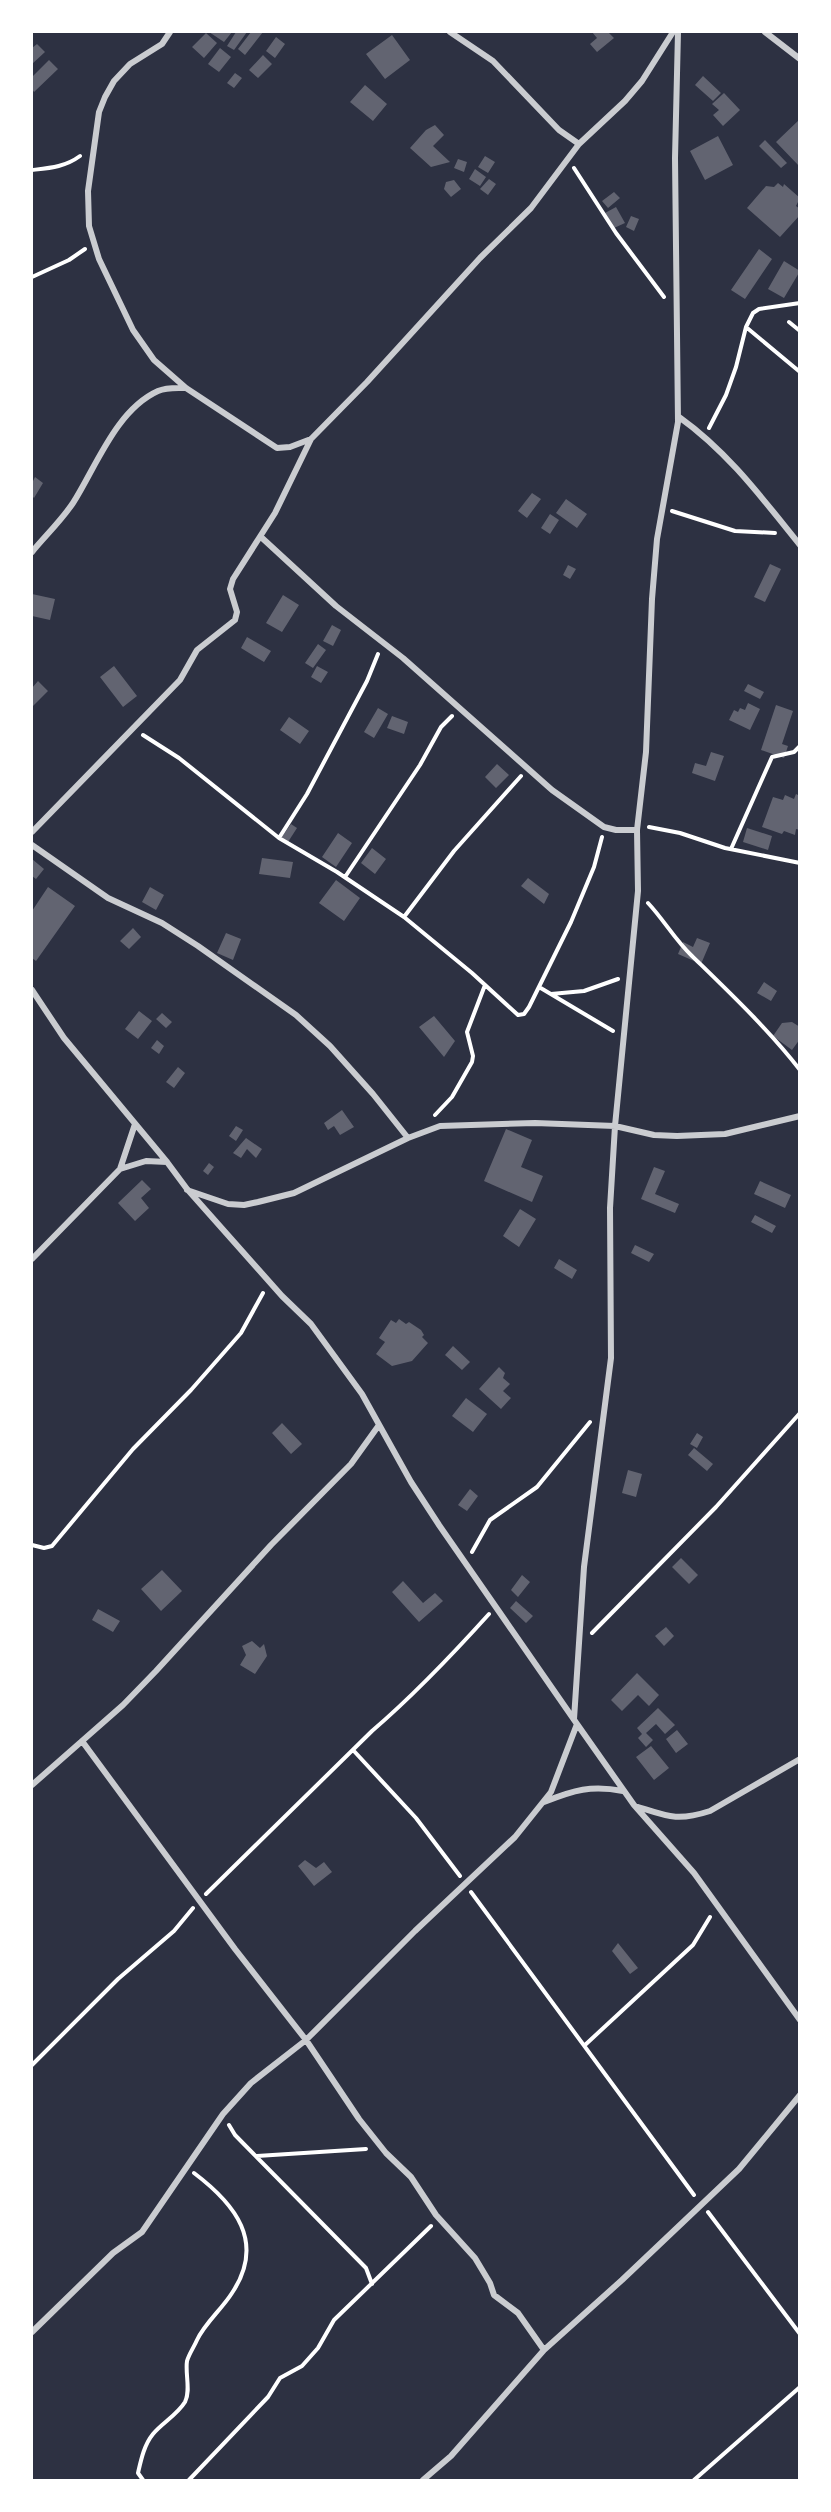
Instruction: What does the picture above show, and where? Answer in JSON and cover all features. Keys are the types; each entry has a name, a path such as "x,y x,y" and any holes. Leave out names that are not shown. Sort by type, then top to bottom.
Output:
{"street":[{"path":"170,32 162,44 130,64 114,81 99,112 87,191 89,226 93,244 141,343 154,360 186,388 277,448 290,447 311,439"},
{"path":"450,32 493,61 510,76 559,130 579,144"},
{"path":"32,832 180,680 196,650 235,620 237,612 231,593 231,584 275,513 311,439 367,382 480,258 531,208 579,144 603,124 642,81 673,32"},
{"path":"32,2332 113,2253 142,2232 223,2114 250,2083 306,2040 515,1837 544,1802 559,1775 575,1722 584,1567 611,1358 610,1208 615,1126 638,891 638,827 646,752 652,599 657,539 679,417 675,158 678,32"},
{"path":"765,32 800,59"},
{"path":"32,552 72,505 106,444 132,412 158,391 169,388 186,388"},
{"path":"679,417 732,462 800,545"},
{"path":"261,537 336,606 383,642 552,790 604,827 616,830 638,827"},
{"path":"32,845 108,898 162,923 198,946 296,1015 330,1046 408,1138"},
{"path":"32,990 64,1038 187,1189 311,1324 362,1394 411,1482 575,1722 634,1805 694,1873 800,2020"},
{"path":"187,1189 228,1204 244,1205 258,1202 294,1192 408,1138 440,1126 535,1123 615,1126 654,1135 725,1134 800,1116"},
{"path":"32,1259 120,1169 135,1124"},
{"path":"120,1169 146,1161 167,1162"},
{"path":"32,1785 140,1688 272,1545 351,1464 379,1425"},
{"path":"82,1741 235,1949 306,2040 337,2089 382,2148 411,2177 440,2218 475,2258 490,2283 494,2295 518,2313 544,2350"},
{"path":"634,1805 674,1818 694,1816 710,1811 800,1759"},
{"path":"544,1802 580,1789 597,1787 624,1791"},
{"path":"423,2481 432,2477 544,2350 739,2169 800,2095"}],"path":[{"path":"32,170 70,163 95,145"},
{"path":"568,159 647,277 678,314"},
{"path":"32,277 69,260 93,244"},
{"path":"704,437 736,367 746,327 756,310 800,303"},
{"path":"789,322 800,331"},
{"path":"746,327 800,372"},
{"path":"664,508 735,531 791,534"},
{"path":"279,838 307,794 367,681 383,642"},
{"path":"345,877 420,765 441,727 461,709"},
{"path":"133,728 179,758 279,838 345,877 404,917 520,1016 529,1007 571,922 594,867 604,827"},
{"path":"731,849 772,757 794,752 800,747"},
{"path":"404,917 454,851 528,768"},
{"path":"638,827 680,833 731,849 800,863"},
{"path":"638,891 663,918 677,940 727,988 800,1070"},
{"path":"551,994 584,991 630,974"},
{"path":"419,1134 452,1097 469,1069 473,1056 467,1032 485,985"},
{"path":"539,987 624,1037"},
{"path":"32,1545 44,1548 52,1546 133,1449 191,1390 241,1333 270,1282"},
{"path":"464,1561 476,1547 490,1520 537,1487 573,1446 607,1398"},
{"path":"579,1646 716,1507 800,1413"},
{"path":"32,2065 118,1978 174,1930 200,1900 459,1648 495,1607"},
{"path":"353,1750 416,1818 585,2045 687,2188 702,2204 800,2334"},
{"path":"585,2045 693,1945 717,1906"},
{"path":"223,2114 236,2135 366,2268 372,2284"},
{"path":"256,2156 382,2148"},
{"path":"143,2481 138,2473 147,2444 153,2434 185,2402 188,2361 198,2337 234,2290 242,2275 245,2257 245,2236 233,2209 216,2190 185,2167"},
{"path":"189,2481 268,2397 280,2378 302,2366 318,2348 334,2320 440,2218"},
{"path":"694,2481 800,2387"}],"building":[{"path":"209,32 232,32 224,42"},
{"path":"236,32 247,32 234,50 227,46"},
{"path":"251,32 263,32 245,55 238,49"},
{"path":"592,32 608,32 614,38 597,52 590,44 597,38"},
{"path":"206,33 217,43 204,58 192,47"},
{"path":"392,35 410,60 385,79 366,54"},
{"path":"276,37 285,44 275,58 266,51"},
{"path":"37,44 45,52 32,64 32,48"},
{"path":"220,48 231,57 219,72 208,64"},
{"path":"263,55 272,64 258,78 249,70"},
{"path":"49,60 58,69 34,92 32,77"},
{"path":"235,73 242,78 234,88 227,83"},
{"path":"703,76 721,93 713,101 695,85"},
{"path":"365,85 387,104 373,121 350,102"},
{"path":"724,93 740,110 723,126 713,115 719,110 712,104"},
{"path":"800,119 800,167 776,142"},
{"path":"435,125 444,135 433,146 450,162 431,167 410,148 426,130"},
{"path":"718,136 733,165 705,180 690,151"},
{"path":"765,140 787,163 781,168 759,146"},
{"path":"485,156 495,162 488,173 478,167"},
{"path":"458,159 467,162 464,172 454,168"},
{"path":"475,169 486,177 480,186 469,179"},
{"path":"489,179 496,184 488,195 480,189"},
{"path":"454,180 461,189 451,197 444,189 446,182"},
{"path":"778,183 783,187 784,184 800,198 796,206 800,209 800,215 780,237 747,208 766,186 774,187"},
{"path":"614,192 620,198 608,208 602,201"},
{"path":"616,207 625,223 614,228 605,213"},
{"path":"631,216 639,219 634,231 626,227"},
{"path":"759,249 772,259 745,299 731,290"},
{"path":"784,261 800,271 784,298 768,289"},
{"path":"35,477 43,483 34,498 32,483"},
{"path":"532,493 541,499 527,518 518,511"},
{"path":"566,499 587,514 577,528 556,513"},
{"path":"550,514 559,520 550,534 541,528"},
{"path":"770,564 781,569 765,602 754,597"},
{"path":"568,565 576,569 570,579 563,575"},
{"path":"32,594 55,599 50,620 32,616"},
{"path":"283,595 299,605 282,632 266,623"},
{"path":"332,625 341,630 333,646 323,641"},
{"path":"247,637 271,651 264,662 241,648"},
{"path":"318,644 326,650 313,668 305,663"},
{"path":"114,666 137,696 123,707 100,677"},
{"path":"317,666 328,672 321,683 311,677"},
{"path":"38,681 48,691 32,707 32,688"},
{"path":"748,684 764,692 760,699 744,691"},
{"path":"748,703 760,709 750,730 729,720 734,710 738,712 740,708 745,710"},
{"path":"776,705 793,711 782,744 788,746 784,758 761,750"},
{"path":"378,708 388,714 374,738 364,732"},
{"path":"392,716 408,722 404,734 387,728"},
{"path":"289,717 309,731 300,744 280,730"},
{"path":"711,752 724,756 715,781 692,773 695,763 706,766"},
{"path":"497,764 509,775 496,788 485,777"},
{"path":"796,794 800,796 800,830 796,829 795,835 784,831 782,834 762,827 773,797 783,800 785,795 794,799"},
{"path":"291,824 297,828 288,842 281,838"},
{"path":"747,828 772,836 768,850 743,842"},
{"path":"338,833 352,843 336,867 322,857"},
{"path":"372,848 386,859 375,874 361,863"},
{"path":"262,858 293,862 290,878 259,874"},
{"path":"32,859 44,869 36,879 32,876"},
{"path":"528,878 549,894 544,904 521,886"},
{"path":"336,880 360,898 344,921 319,903"},
{"path":"48,887 75,906 36,961 32,958 32,911"},
{"path":"150,887 164,895 156,910 142,902"},
{"path":"133,928 141,937 129,949 120,941"},
{"path":"226,933 241,939 233,960 217,953"},
{"path":"697,938 710,943 701,964 678,954 683,942 693,947"},
{"path":"764,982 777,991 771,1001 757,993"},
{"path":"139,1011 152,1021 138,1039 125,1029"},
{"path":"162,1013 172,1022 166,1028 156,1019"},
{"path":"434,1016 455,1041 444,1057 419,1027"},
{"path":"792,1022 800,1027 800,1039 792,1050 773,1036 782,1023"},
{"path":"157,1040 164,1046 159,1054 151,1048"},
{"path":"178,1067 185,1073 174,1088 166,1082"},
{"path":"342,1110 354,1127 340,1135 334,1126 328,1130 324,1123"},
{"path":"236,1126 243,1130 236,1141 229,1136"},
{"path":"506,1129 532,1140 521,1167 543,1176 532,1202 484,1181"},
{"path":"246,1138 262,1149 256,1158 247,1149 241,1158 233,1153"},
{"path":"209,1163 214,1167 208,1175 203,1171"},
{"path":"654,1167 665,1171 655,1194 679,1204 675,1213 641,1199"},
{"path":"142,1180 151,1189 141,1198 149,1208 135,1221 118,1203"},
{"path":"760,1181 791,1195 785,1208 754,1194"},
{"path":"520,1209 536,1219 519,1247 503,1236"},
{"path":"755,1215 776,1226 772,1233 751,1222"},
{"path":"635,1245 654,1254 649,1262 631,1253"},
{"path":"559,1259 577,1270 572,1279 554,1268"},
{"path":"399,1319 421,1330 424,1335 422,1337 428,1343 412,1361 392,1366 376,1354 385,1342 379,1338 391,1320 396,1323"},
{"path":"453,1346 470,1362 462,1370 445,1355"},
{"path":"499,1367 505,1373 503,1378 510,1384 503,1391 511,1398 501,1409 479,1389"},
{"path":"466,1398 487,1414 473,1432 452,1416"},
{"path":"282,1423 302,1444 291,1454 272,1433"},
{"path":"697,1433 703,1437 697,1448 690,1444"},
{"path":"694,1448 713,1464 707,1471 688,1455"},
{"path":"628,1470 642,1474 636,1497 622,1493"},
{"path":"470,1489 478,1496 467,1511 458,1505"},
{"path":"681,1558 698,1575 689,1584 672,1567"},
{"path":"162,1570 182,1591 161,1611 141,1589"},
{"path":"522,1575 530,1582 518,1597 511,1590"},
{"path":"403,1581 423,1603 435,1593 443,1601 419,1622 392,1592"},
{"path":"516,1601 533,1616 526,1623 510,1608"},
{"path":"98,1609 120,1621 113,1632 92,1620"},
{"path":"666,1627 674,1636 664,1646 655,1636"},
{"path":"252,1641 260,1648 264,1644 267,1656 255,1674 240,1665 246,1655 242,1646"},
{"path":"637,1673 659,1695 649,1706 638,1695 622,1711 611,1700"},
{"path":"658,1708 675,1725 665,1734 656,1724 646,1733 653,1740 646,1747 638,1738 642,1734 637,1728"},
{"path":"677,1730 688,1744 676,1753 666,1739"},
{"path":"651,1746 669,1768 654,1780 636,1757"},
{"path":"305,1860 316,1868 324,1862 332,1872 314,1886 298,1866"},
{"path":"618,1943 638,1968 630,1974 612,1951"}]}
